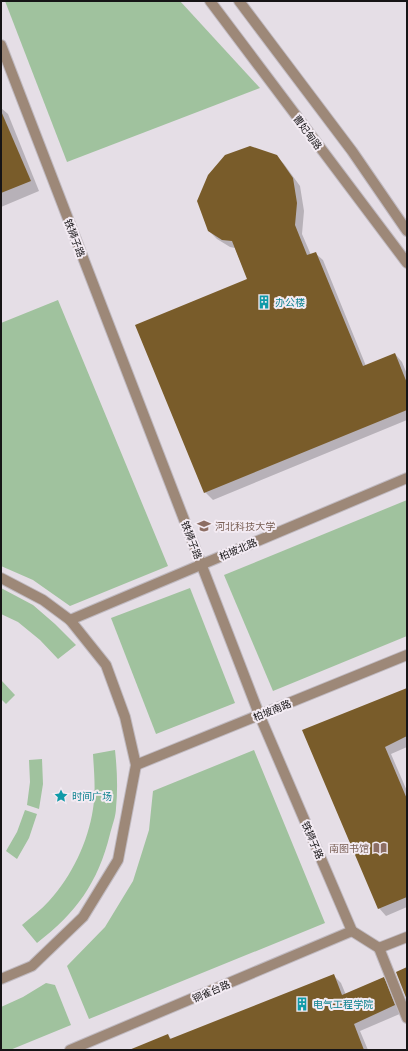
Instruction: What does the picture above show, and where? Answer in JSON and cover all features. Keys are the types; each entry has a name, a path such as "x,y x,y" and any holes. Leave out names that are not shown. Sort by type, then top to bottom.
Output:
{"lane":[{"name":"曹妃甸路","path":"210,1 407,263"},
{"path":"239,1 352,150 407,231"},
{"name":"铁狮子路","path":"1,46 259,714 352,931"},
{"name":"柏坡北路","path":"70,620 407,478"},
{"path":"1,578 44,600 70,620 106,665 125,717 136,765 118,860 83,917 32,966 1,979"},
{"name":"柏坡南路","path":"136,765 407,654"},
{"path":"352,931 379,948 407,1018"},
{"name":"铜雀台路","path":"70,1050 81,1048 352,931"},
{"path":"379,948 407,936"}],"green space":[{"path":"5,1 180,1 260,88 67,162"},
{"path":"58,300 168,566 70,606 33,580 1,566 1,323"},
{"path":"407,500 407,636 273,691 224,575"},
{"path":"1,588 33,605 76,645 58,659 40,640 18,622 1,614"},
{"path":"190,588 235,703 156,734 111,618"},
{"path":"1,680 15,695 6,704 1,699"},
{"path":"115,750 117,779 116,811 105,852 99,867 84,896 51,932 37,943 22,925 49,901 72,870 83,846 91,821 95,788 93,754"},
{"path":"254,750 325,923 89,1019 67,966 105,927 133,881 149,830 153,791"},
{"path":"42,759 43,784 39,809 27,805 30,782 29,760"},
{"path":"25,810 37,814 29,838 17,859 6,851 17,832"},
{"path":"46,983 55,985 71,1025 10,1050 1,1050 1,1007 23,997"}],"building":[{"path":"1,111 31,181 1,193"},
{"name":"办公楼","path":"250,146 277,155 293,178 297,203 295,225 307,255 316,252 363,366 395,353 407,383 407,410 204,493 135,325 247,279 232,241 222,240 208,231 197,201 208,175 225,155"},
{"name":"南图书馆","path":"407,688 407,736 385,747 407,799 407,897 378,909 302,730"},
{"path":"407,967 407,1000 396,972"},
{"name":"电气工程学院","path":"334,974 342,995 384,977 395,1005 354,1024 364,1050 129,1050 168,1034 170,1039"}],"place":[{"name":"办公楼","path":"264,302"},
{"name":"河北科技大学","path":"204,526"},
{"name":"时间广场","path":"61,796"},
{"name":"南图书馆","path":"380,848"},
{"name":"电气工程学院","path":"302,1004"}]}
